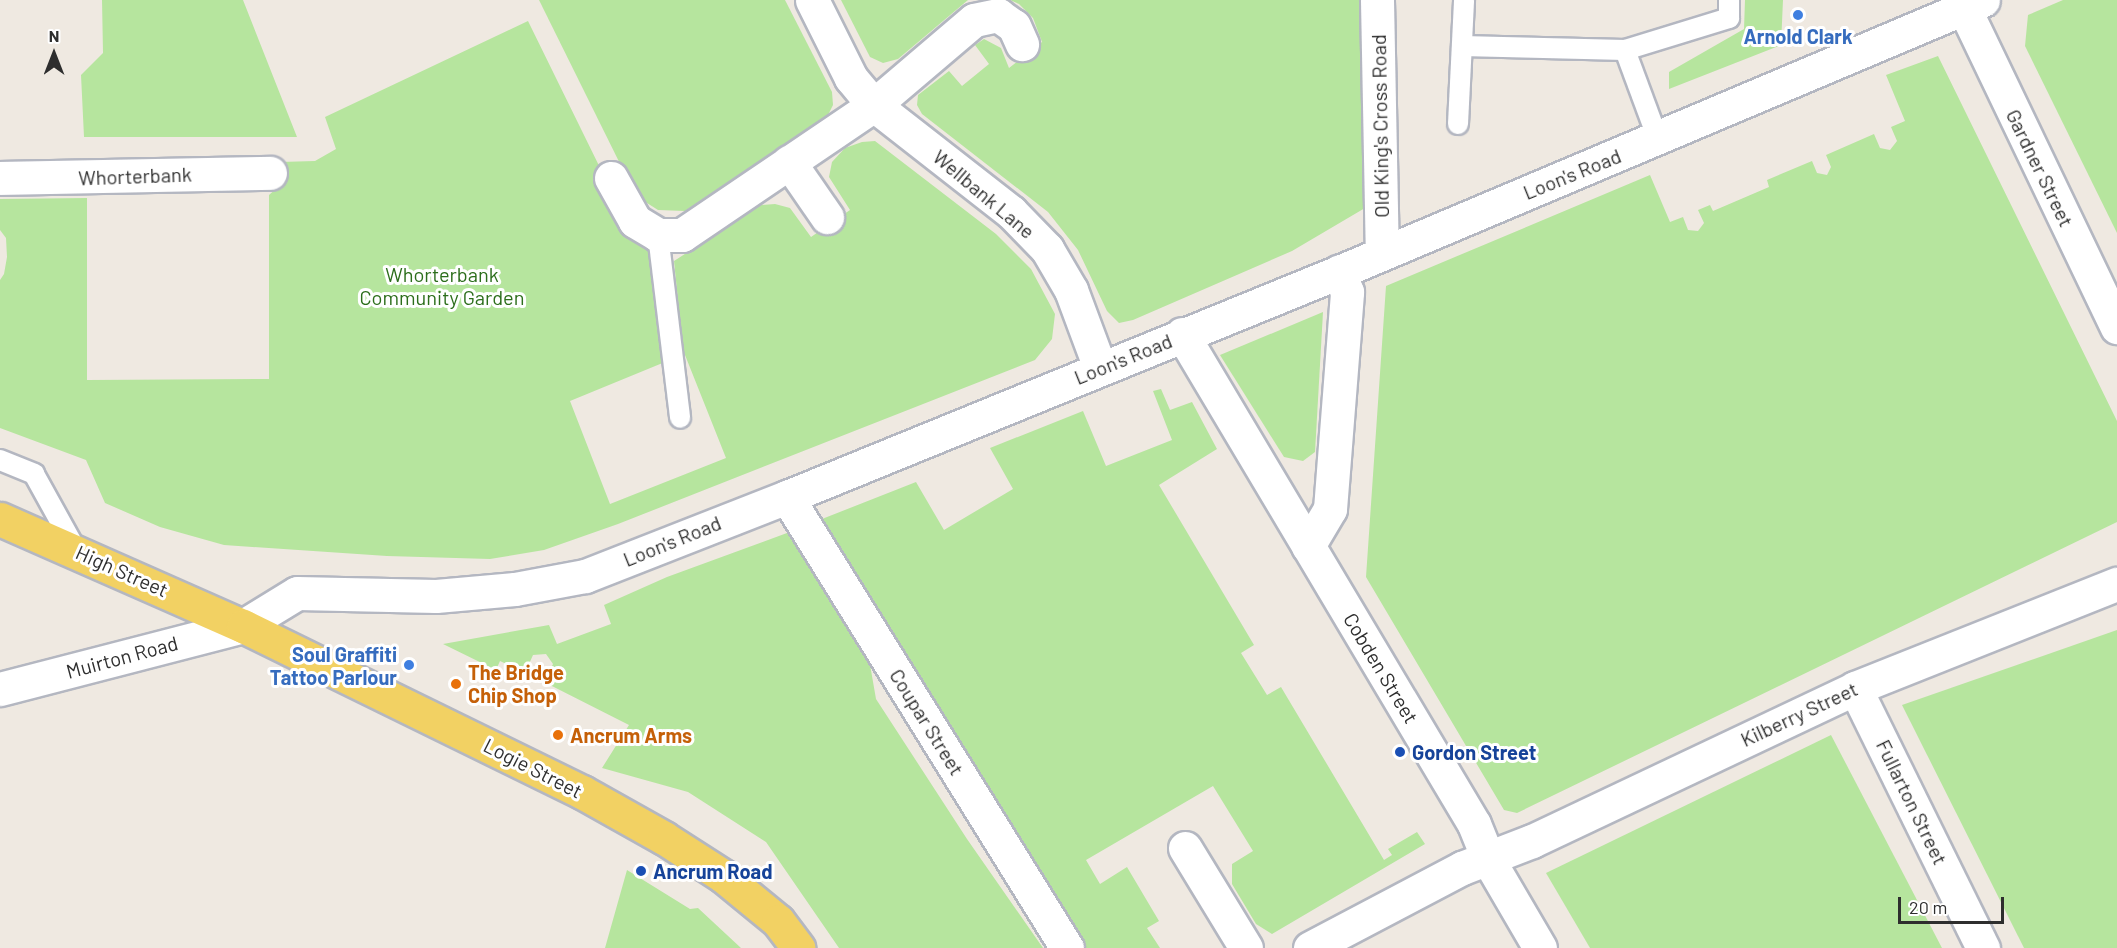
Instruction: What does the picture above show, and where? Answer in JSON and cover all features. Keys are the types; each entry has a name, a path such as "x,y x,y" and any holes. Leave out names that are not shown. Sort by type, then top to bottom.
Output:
{"main road":[{"name":"High Street","path":"0,519 76,550 243,627"},
{"name":"Logie Street","path":"243,627 582,792 664,838 758,902 778,921 798,948"}],"street":[{"name":"Wellbank Lane","path":"812,0 851,78 874,105 1011,212 1047,249 1071,290 1100,368"},
{"name":"Old King's Cross Road","path":"1377,0 1382,253"},
{"name":"Loon's Road","path":"243,627 297,593 436,596 515,589 585,576 788,497 1338,272 1658,139 1970,3"},
{"name":"Gardner Street","path":"1970,3 2117,327"},
{"path":"611,178 635,221 657,236 682,235 874,105 974,20 998,15 1014,26 1022,44"},
{"path":"789,162 827,217"},
{"name":"Whorterbank","path":"0,178 270,173"},
{"path":"1308,546 1330,509 1347,292 1338,272"},
{"name":"Cobden Street","path":"1182,334 1474,824 1488,859 1540,948"},
{"name":"Coupar Street","path":"788,497 1067,948"},
{"name":"Kilberry Street","path":"1488,859 1532,841 1661,778 1856,688 2117,584"},
{"name":"Muirton Road","path":"0,689 243,627"},
{"name":"Fullarton Street","path":"1856,688 1983,948"},
{"path":"1185,848 1246,948"},
{"path":"1310,948 1462,868 1488,859"}],"lane":[{"path":"1458,124 1464,0"},
{"path":"1462,46 1625,50 1729,18 1729,0"},
{"path":"1625,50 1658,139"},
{"path":"657,236 680,418"},
{"path":"0,460 34,474 76,550"}],"green space":[{"path":"102,0 243,0 297,137 84,137 81,75 103,53"},
{"path":"539,0 785,0 832,92 833,105 828,115 685,211 658,210 636,196"},
{"path":"841,0 968,0 898,59 883,63 870,57"},
{"path":"1010,0 1363,0 1365,208 1292,251 1133,320 1119,323 1107,311 1078,250 1048,212 922,114 917,105 918,95 949,71 962,86 989,64 975,45 984,39 1001,48 1009,68 1042,42 1033,18 1019,4"},
{"path":"1745,0 1783,0 1781,45 1669,89 1669,72 1744,29"},
{"path":"2063,0 2117,0 2117,233 2025,46 2028,15"},
{"name":"Whorterbank Community Garden","path":"528,21 634,237 652,246 665,362 570,401 610,504 726,458 683,350 674,261 761,205 775,204 790,208 811,237 850,210 829,177 832,162 845,148 862,142 875,141 996,234 1031,269 1055,314 1052,339 1035,360 618,524 544,550 490,559 387,556 224,545 160,527 105,503 86,460 0,428 0,280 4,274 7,257 6,238 0,230 0,199 87,198 87,380 269,379 269,195 278,187 280,162 315,161 336,149 325,117"},
{"path":"1938,56 2117,421 2117,522 1517,813 1504,810 1366,577 1386,286 1650,175 1670,222 1683,217 1688,230 1698,231 1704,223 1698,210 1710,205 1713,211 1769,187 1767,180 1812,161 1817,173 1827,175 1831,167 1826,155 1874,134 1880,148 1890,150 1897,141 1891,127 1905,121 1886,75"},
{"path":"1323,312 1315,452 1303,461 1284,457 1220,355"},
{"path":"1161,389 1170,410 1192,402 1217,449 1159,485 1254,645 1241,653 1267,695 1281,687 1384,860 1392,855 1388,849 1417,832 1425,844 1272,934 1256,924 1232,884 1232,864 1253,851 1213,786 1086,860 1100,884 1127,867 1159,921 1147,928 1160,948 1082,948 822,519 916,482 944,530 1013,489 990,448 1083,411 1106,466 1172,440 1153,391"},
{"path":"787,533 868,653 876,699 967,839 1043,948 839,948 766,842 688,792 602,768 629,725 544,682 553,664 546,654 533,655 525,673 500,661 496,670 443,644 549,625 557,644 611,624 604,605 667,577"},
{"path":"2117,630 2117,948 2024,948 1902,705"},
{"path":"1831,735 1942,948 1590,948 1546,873"},
{"path":"627,870 690,909 698,908 741,948 605,948"}],"place":[{"name":"Arnold Clark","path":"1798,15"},
{"name":"Soul Graffiti Tattoo Parlour","path":"409,665"},
{"name":"The Bridge Chip Shop","path":"456,684"},
{"name":"Ancrum Arms","path":"558,735"},
{"name":"Gordon Street","path":"1400,752"},
{"name":"Ancrum Road","path":"641,871"}]}
